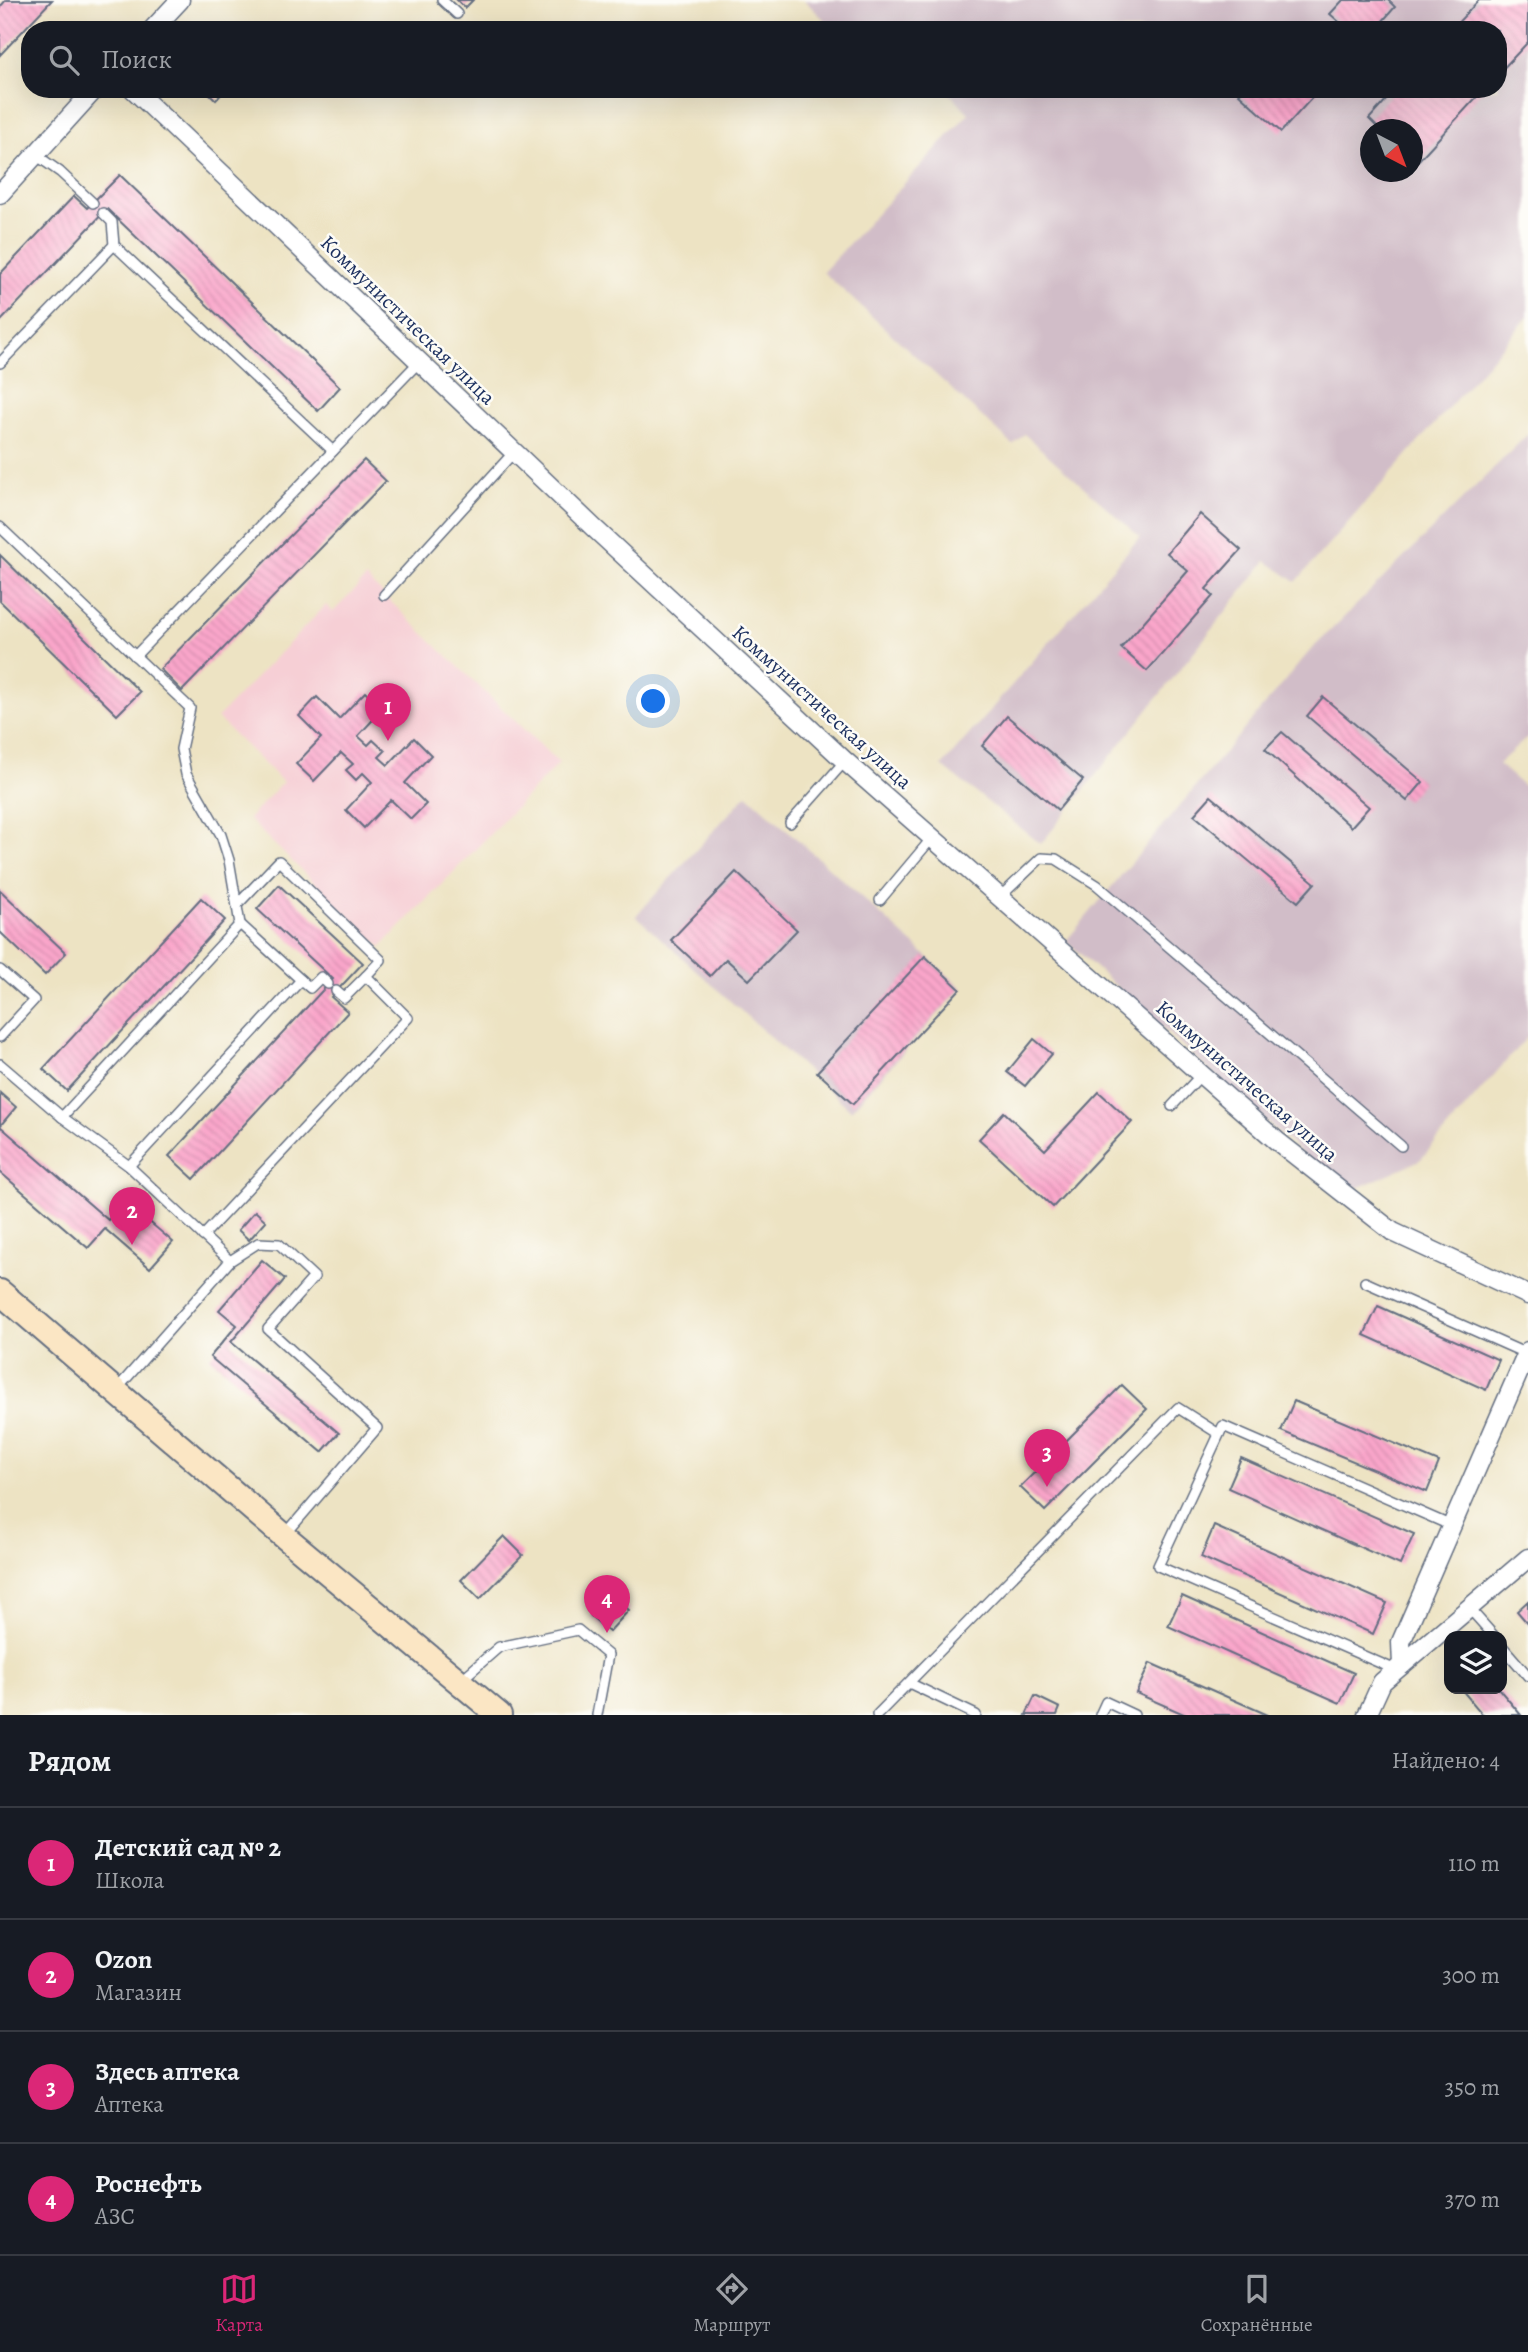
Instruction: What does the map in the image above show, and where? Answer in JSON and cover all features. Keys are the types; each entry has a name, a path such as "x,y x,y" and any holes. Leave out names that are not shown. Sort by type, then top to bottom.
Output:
{"main road":[{"path":"0,1292 284,1536 499,1715"}],"street":[{"path":"160,21 180,0"},
{"path":"0,194 87,98"},
{"name":"Коммунистическая улица","path":"142,98 514,452 845,761 1277,1140 1393,1232 1528,1294"},
{"path":"1399,1667 1401,1642 1527,1353"},
{"path":"1367,1715 1382,1682 1528,1559"}],"lane":[{"path":"442,0 457,14"},
{"path":"36,155 60,172 93,203"},
{"path":"103,213 112,222 114,244 333,451"},
{"path":"0,363 114,244"},
{"path":"135,656 419,362"},
{"path":"384,595 514,452"},
{"path":"0,527 190,708 181,749 186,774 221,835 229,860 240,924 310,988 321,977 328,984"},
{"path":"790,823 845,761"},
{"path":"880,900 932,838"},
{"path":"999,897 1041,858 1056,859 1097,885 1401,1146"},
{"path":"237,905 279,861 381,960 344,998 336,991"},
{"path":"62,1117 240,924"},
{"path":"0,970 34,1000 0,1037"},
{"path":"203,1236 408,1018 366,975"},
{"path":"128,1166 301,980"},
{"path":"0,1064 62,1117 128,1166 230,1261"},
{"path":"1172,1107 1202,1074"},
{"path":"116,1390 230,1261 258,1243 279,1244 313,1277 268,1329 377,1428 284,1536"},
{"path":"1365,1282 1527,1353"},
{"path":"877,1715 1178,1408 1219,1434"},
{"path":"1399,1667 1158,1566 1223,1426 1452,1526"},
{"path":"1469,1608 1490,1631"},
{"path":"459,1682 499,1647 578,1630 608,1655 597,1715"},
{"path":"1507,1652 1528,1676"},
{"path":"909,1683 976,1715"},
{"path":"1100,1715 1106,1702 1134,1715"}],"shaded area":[{"path":"804,0 1528,0 1528,317 1296,582 1266,561 1041,844 942,766 1140,537 1024,434 1013,445 823,272 969,113 954,98 1507,98 1507,21 826,21"},
{"path":"1528,434 1528,737 1498,764 1528,790 1528,1036 1420,1160 1346,1193 1066,941 1309,652"},
{"path":"366,578 559,763 381,947 248,819 283,782 217,718 326,605 333,612"},
{"path":"747,794 962,988 851,1110 636,916"}],"building":[{"path":"6,0 52,0 32,21 21,21 21,33 0,55 0,7"},
{"path":"457,0 473,0 465,8"},
{"path":"1343,0 1388,0 1395,7 1383,21 1338,21 1330,14"},
{"path":"1479,0 1528,0 1528,42 1507,64 1507,21 1459,21"},
{"path":"1243,98 1312,98 1281,132"},
{"path":"1388,98 1476,98 1423,155 1423,119 1369,119"},
{"path":"120,175 340,387 318,411 107,209 0,322 0,274 74,196 87,208"},
{"path":"364,460 386,481 182,691 160,669"},
{"path":"1200,514 1241,550 1206,589 1213,596 1147,671 1121,648 1188,571 1167,553"},
{"path":"0,555 140,692 117,715 0,601"},
{"path":"365,692 383,709 358,736 368,745 373,740 385,751 379,757 388,765 414,738 431,755 405,783 426,804 411,819 391,800 364,828 346,810 372,782 363,773 356,780 346,770 353,764 341,753 314,781 296,764 321,738 299,716 317,697 339,719"},
{"path":"1323,697 1423,782 1407,801 1307,716"},
{"path":"1007,716 1083,780 1058,810 982,746"},
{"path":"1282,732 1369,807 1351,827 1265,749"},
{"path":"1211,796 1315,883 1298,902 1194,815"},
{"path":"736,872 797,930 749,980 726,959 710,976 671,940"},
{"path":"279,885 363,963 331,997 348,1012 194,1179 169,1156 333,979 257,909"},
{"path":"0,890 66,953 45,975 0,932"},
{"path":"201,898 225,920 67,1091 43,1069"},
{"path":"925,956 960,989 853,1104 817,1072"},
{"path":"1034,1039 1052,1054 1025,1086 1007,1072"},
{"path":"1099,1092 1132,1122 1053,1207 979,1139 1004,1112 1045,1150"},
{"path":"0,1093 16,1107 0,1126"},
{"path":"0,1126 108,1220 125,1201 173,1242 150,1268 105,1229 88,1248 0,1172"},
{"path":"255,1211 266,1221 249,1240 238,1230"},
{"path":"262,1260 285,1279 231,1342 339,1433 322,1452 210,1357 237,1325 219,1310"},
{"path":"1378,1306 1499,1360 1486,1390 1364,1335"},
{"path":"1122,1385 1147,1409 1045,1511 1020,1487"},
{"path":"1294,1401 1439,1462 1427,1492 1281,1431"},
{"path":"1241,1458 1414,1534 1400,1565 1228,1488"},
{"path":"1214,1526 1387,1603 1373,1634 1201,1557"},
{"path":"504,1536 523,1555 480,1599 461,1580"},
{"path":"611,1594 629,1610 609,1632 591,1616"},
{"path":"1182,1596 1354,1673 1340,1703 1168,1626"},
{"path":"1528,1601 1528,1624 1517,1611"},
{"path":"1150,1663 1268,1715 1186,1715 1136,1693"},
{"path":"1465,1694 1503,1694 1521,1715 1483,1715"},
{"path":"1035,1696 1060,1708 1057,1715 1026,1715"}],"place":[{"name":"Детский сад № 2","path":"388,741"},
{"name":"Ozon","path":"132,1245"},
{"name":"Здесь аптека","path":"1047,1487"},
{"name":"Роснефть","path":"607,1633"}]}
